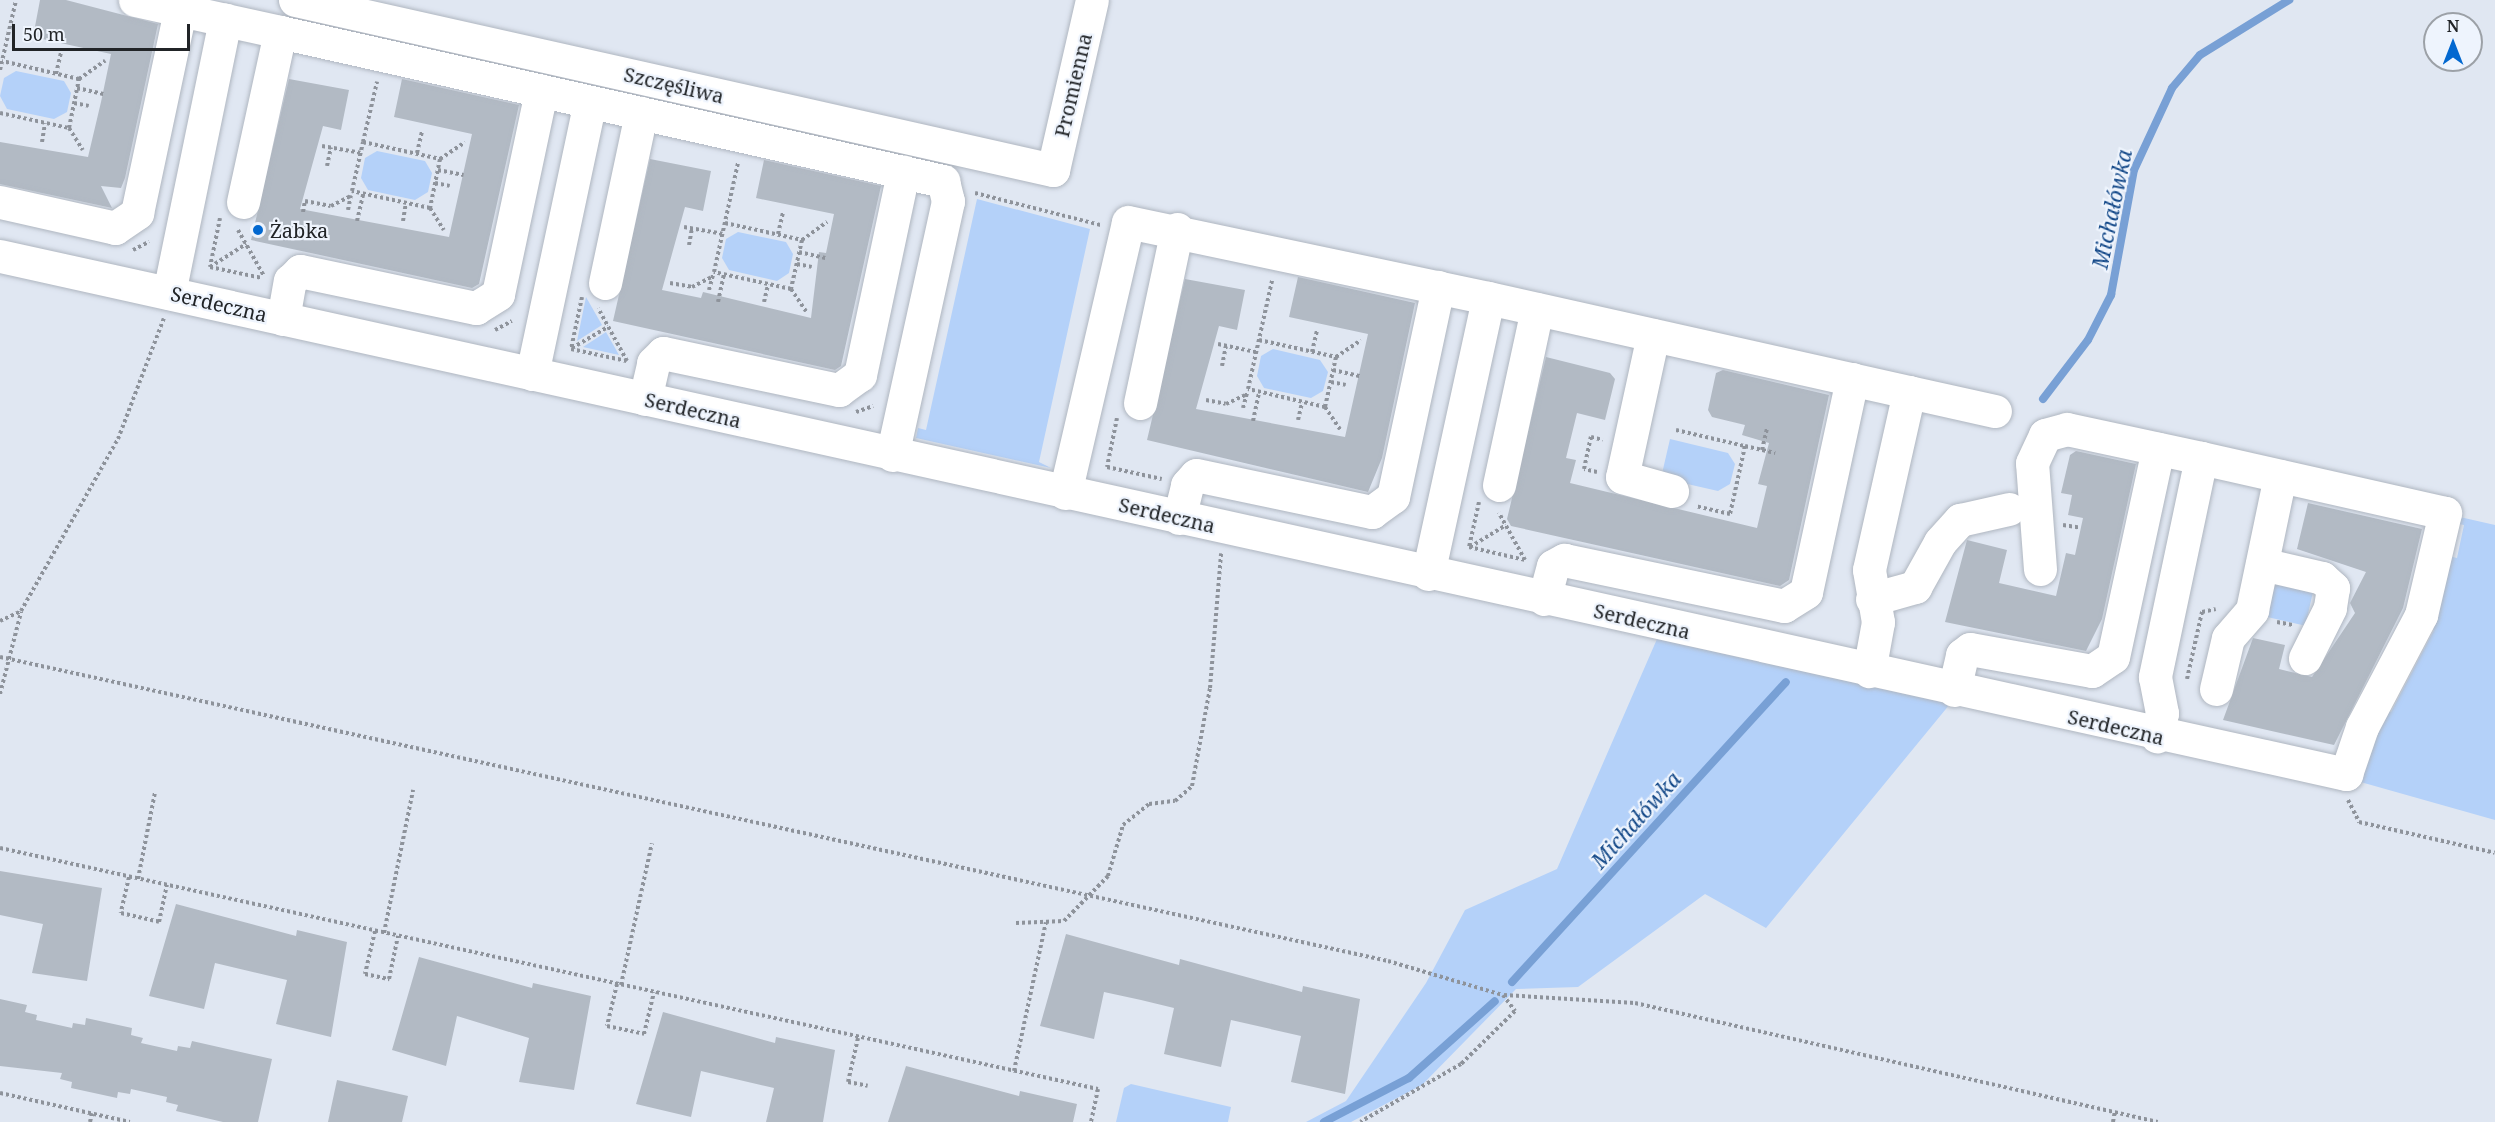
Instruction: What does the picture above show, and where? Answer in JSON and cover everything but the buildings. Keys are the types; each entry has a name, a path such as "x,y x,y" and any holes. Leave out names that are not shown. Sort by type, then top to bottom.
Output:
{"street":[{"path":"135,0 943,181 948,188 892,454"},
{"name":"Szczęśliwa","path":"296,0 1053,170"},
{"name":"Promienna","path":"1053,170 1092,0"},
{"path":"0,202 115,228 137,213 180,10"},
{"path":"169,293 225,20"},
{"path":"243,202 280,32"},
{"path":"283,319 278,282 304,271 476,308 498,294 541,91"},
{"path":"532,374 590,102"},
{"path":"605,283 641,113"},
{"path":"645,399 640,364 667,352 839,390 860,375 903,172"},
{"path":"1065,493 1122,230 1136,220 1995,411"},
{"path":"1129,407 1177,228"},
{"name":"Serdeczna","path":"0,256 2335,775"},
{"path":"1179,518 1187,485 1193,476 1206,476 1372,512 1393,497 1438,287"},
{"path":"1428,574 1488,298"},
{"path":"1499,486 1537,309"},
{"path":"1653,334 1622,477 1678,497"},
{"path":"1544,599 1552,566 1564,560 1784,606 1806,592 1852,379"},
{"path":"1869,671 1878,622 1872,599 1869,570 1909,392"},
{"path":"2040,568 2032,463 2045,435 2067,429 2445,513 2421,615 2362,727 2351,768 2335,775"},
{"path":"1954,690 1962,655 1970,649 2092,671 2113,657 2158,448"},
{"path":"2157,736 2162,713 2155,677 2201,458"},
{"path":"2216,689 2228,638 2252,610 2280,476"},
{"path":"1872,599 1915,587 1943,537 1960,520 2009,509"},
{"path":"2262,564 2322,578 2333,588 2330,608 2305,658"}],"path":[{"path":"0,70 16,0"},
{"path":"56,74 61,52"},
{"path":"348,210 383,55"},
{"path":"2,61 79,79"},
{"path":"83,150 69,128 79,79 105,61"},
{"path":"77,88 103,94"},
{"path":"74,103 89,106"},
{"path":"0,114 69,128"},
{"path":"42,141 45,123"},
{"path":"417,153 422,132"},
{"path":"709,290 744,136"},
{"path":"363,141 440,159"},
{"path":"444,230 430,208 440,159 465,141"},
{"path":"322,146 360,153"},
{"path":"327,166 331,147"},
{"path":"438,170 464,175"},
{"path":"435,183 450,186"},
{"path":"948,188 1122,230"},
{"path":"303,212 305,201 331,206 351,194 363,194 430,208"},
{"path":"357,221 363,194"},
{"path":"402,221 406,203"},
{"path":"778,234 783,213"},
{"path":"791,289 802,240 827,222"},
{"path":"725,223 802,240"},
{"path":"684,226 722,234"},
{"path":"688,245 692,228"},
{"path":"210,267 246,244"},
{"path":"1243,408 1279,251"},
{"path":"799,252 825,258"},
{"path":"797,264 812,267"},
{"path":"670,282 692,287 713,274 724,274 791,289 806,311"},
{"path":"718,302 724,274"},
{"path":"764,302 768,284"},
{"path":"0,694 21,611 118,439 159,338 169,293"},
{"path":"489,328 500,331 512,325 514,314"},
{"path":"571,349 608,327"},
{"path":"1312,352 1317,331"},
{"path":"1259,340 1336,357"},
{"path":"1325,407 1336,357 1361,340"},
{"path":"1218,344 1256,352"},
{"path":"1222,366 1226,346"},
{"path":"1333,370 1360,376"},
{"path":"1331,382 1346,385"},
{"path":"1206,400 1226,404 1247,392 1259,392 1325,407 1340,429"},
{"path":"1253,421 1259,392"},
{"path":"850,411 862,413 875,398"},
{"path":"1298,420 1302,402"},
{"path":"1129,407 1107,467 1187,485"},
{"path":"1762,450 1767,429"},
{"path":"1676,430 1775,453"},
{"path":"1584,469 1592,437 1610,441"},
{"path":"1678,497 1730,514 1745,446"},
{"path":"1469,548 1506,525"},
{"path":"1016,923 1064,921 1094,895 1108,876 1123,825 1149,804 1175,801 1192,786 1210,688 1222,528"},
{"path":"0,621 21,611"},
{"path":"0,657 1388,961 1503,995 1635,1003 2158,1122"},
{"path":"2335,775 2359,822 2495,853"},
{"path":"384,933 413,790"},
{"path":"138,879 155,792"},
{"path":"652,843 619,985 607,1026 644,1034 654,992"},
{"path":"0,848 1098,1089 1091,1122"},
{"path":"129,877 121,913 159,922 167,885"},
{"path":"1014,1071 1046,922"},
{"path":"375,931 365,974 389,979 398,936"},
{"path":"1360,1122 1461,1064 1515,1011 1503,995"},
{"path":"858,1038 849,1082 868,1086"},
{"path":"0,1093 130,1122"},
{"path":"2113,1122 2115,1112"},
{"path":"90,1122 92,1113"}],"shaded area":[{"path":"16,71 64,81 71,93 67,112 54,119 7,109 0,96 4,78"},
{"path":"377,151 425,161 432,173 428,192 415,200 368,190 361,178 365,158"},
{"path":"977,199 1090,229 1039,462 1051,468 916,438 918,428 926,430"},
{"path":"738,232 786,242 793,254 789,273 777,281 729,270 722,258 726,239"},
{"path":"586,297 602,325 577,341"},
{"path":"606,332 619,355 583,347"},
{"path":"1273,349 1320,360 1328,372 1323,391 1311,398 1264,388 1257,376 1261,356"},
{"path":"1670,439 1728,453 1735,464 1730,484 1718,491 1661,478"},
{"path":"2451,515 2495,525 2495,820 2357,781 2380,706 2391,712 2434,630 2426,625 2445,555 2457,558 2464,525 2449,522"},
{"path":"2276,579 2314,588 2305,626 2267,617"},
{"path":"1657,639 1950,704 1766,928 1705,894 1578,987 1516,989 1422,1085 1351,1122 1306,1122 1346,1101 1426,983 1465,910 1557,869"},
{"path":"1131,1084 1231,1107 1228,1122 1116,1122 1124,1088"}],"waterway":[{"name":"Michałówka","path":"2043,399 2088,340 2111,295 2134,170 2172,88 2200,55 2289,0"},
{"name":"Michałówka","path":"1512,982 1786,682"},
{"name":"Michałówka","path":"1324,1122 1409,1078 1495,1001"}],"place":[{"name":"Żabka","path":"258,230"}]}
